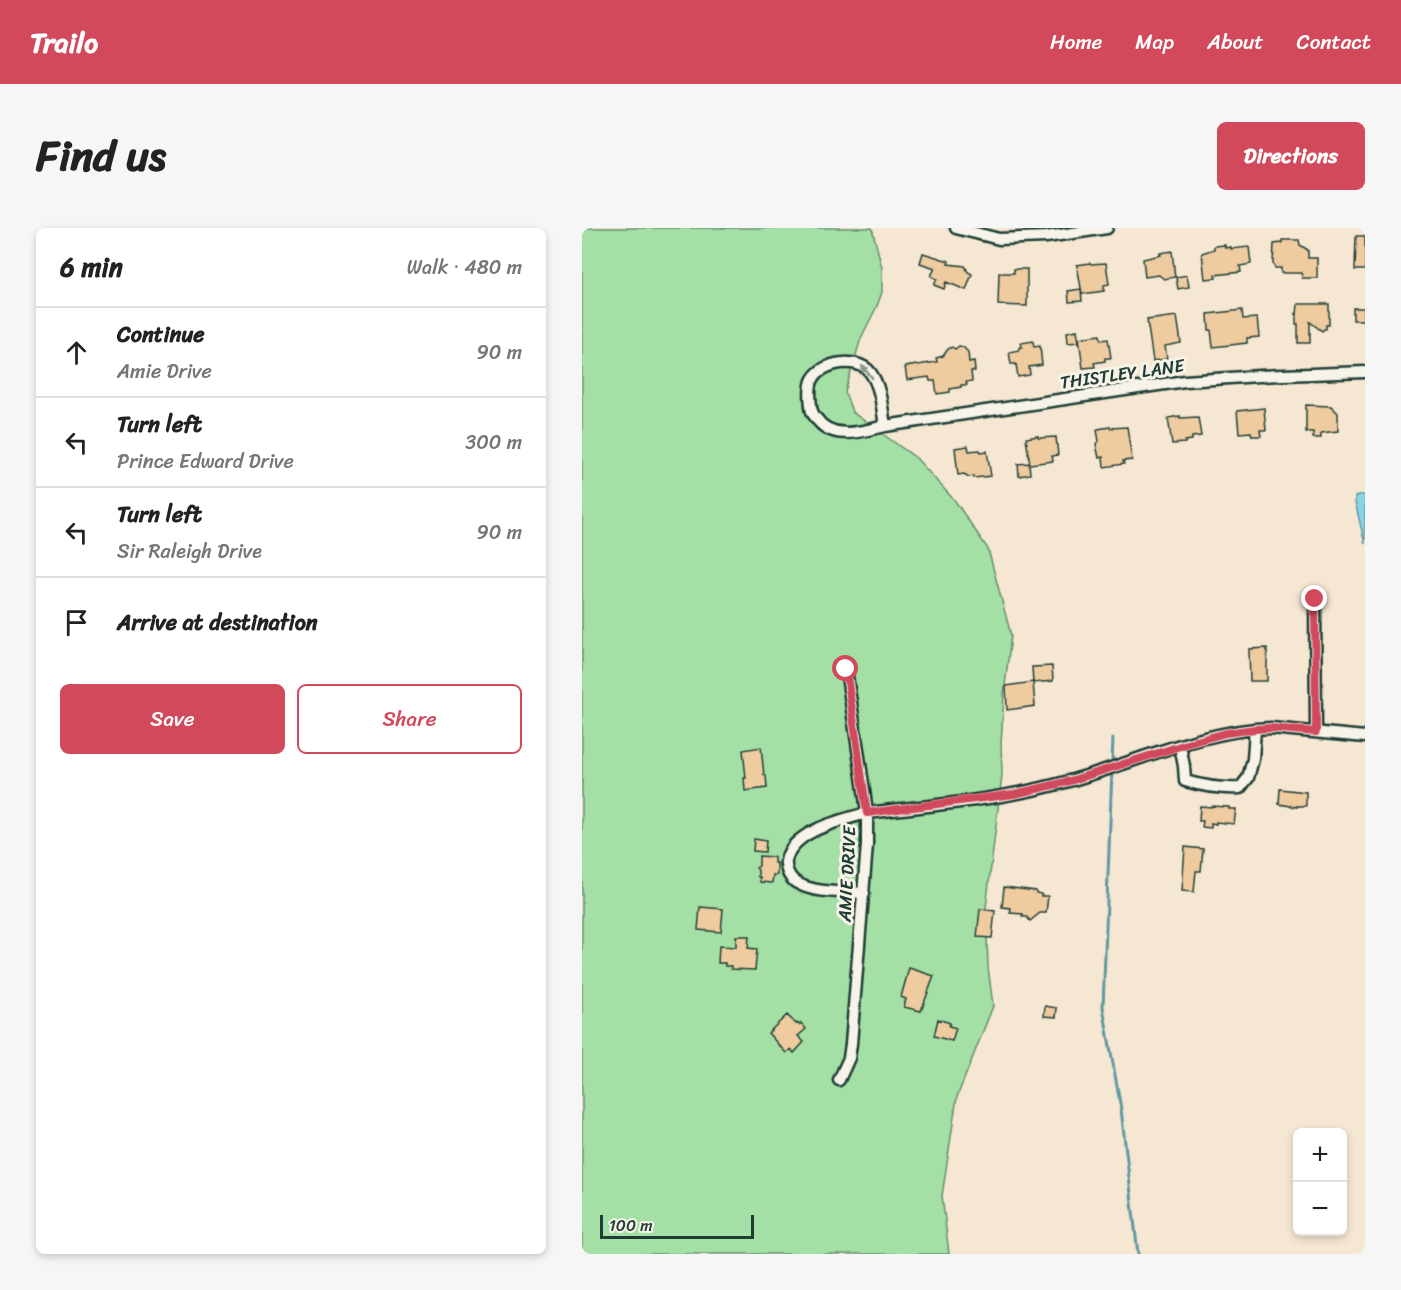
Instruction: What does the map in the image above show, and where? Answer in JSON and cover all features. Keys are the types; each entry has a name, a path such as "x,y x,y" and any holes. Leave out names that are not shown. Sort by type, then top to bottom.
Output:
{"street":[{"path":"956,228 999,239 1046,237 1107,228"},
{"name":"THISTLEY LANE","path":"885,426 879,390 871,373 861,364 839,363 823,370 814,378 810,394 811,411 820,424 833,431 850,434 885,426 1185,381 1365,372"},
{"path":"1315,599 1316,732"},
{"name":"AMIE DRIVE","path":"839,1080 849,1058 851,1044 867,845 867,813 846,669"},
{"path":"1180,746 1185,781 1200,785 1240,788 1248,778 1255,729"},
{"path":"864,893 823,891 799,885 790,878 785,866 787,853 796,842 816,830 867,813 1014,794 1041,788 1226,733 1255,729 1282,729 1365,737"}],"green space":[{"path":"582,228 872,228 882,268 882,292 861,338 845,392 852,412 916,458 955,501 988,549 1011,635 1004,694 1002,775 986,908 988,967 993,1006 957,1097 942,1196 949,1254 582,1254"}],"water":[{"path":"1365,495 1365,544 1355,502 1355,497"}],"building":[{"path":"1356,236 1365,236 1365,270 1355,270"},
{"path":"1282,240 1299,240 1300,245 1308,250 1308,258 1317,258 1317,278 1302,278 1302,273 1281,273 1281,268 1275,268 1273,264 1274,244 1282,243"},
{"path":"1225,245 1225,248 1231,247 1231,249 1249,247 1251,264 1240,266 1241,272 1215,275 1216,278 1205,279 1202,253 1214,249 1214,246"},
{"path":"1172,251 1175,277 1164,279 1159,275 1145,277 1143,259"},
{"path":"923,253 949,261 948,264 965,266 972,274 966,290 946,282 944,289 934,285 937,279 931,276 935,268 920,263"},
{"path":"1106,263 1109,284 1104,285 1104,291 1082,294 1077,265"},
{"path":"1014,269 1027,269 1027,306 998,305 999,273 1014,273"},
{"path":"1187,275 1189,287 1178,289 1176,277"},
{"path":"1081,289 1082,301 1069,302 1068,291"},
{"path":"1298,304 1329,304 1329,325 1326,325 1326,329 1322,331 1310,322 1310,343 1298,343 1296,314"},
{"path":"1353,308 1364,308 1364,320 1353,320"},
{"path":"1242,310 1243,319 1257,318 1259,337 1247,338 1247,343 1213,347 1208,314"},
{"path":"1177,316 1181,343 1165,346 1167,359 1153,361 1147,320"},
{"path":"1077,330 1079,342 1068,343 1067,332"},
{"path":"1100,335 1101,340 1108,339 1111,358 1094,363 1095,367 1083,368 1079,338"},
{"path":"1033,341 1034,347 1040,346 1042,365 1029,367 1030,375 1018,377 1016,364 1011,364 1009,352 1019,350 1022,347 1021,343"},
{"path":"959,346 968,352 969,362 974,361 975,371 971,371 972,381 966,382 967,385 950,389 950,392 937,394 935,381 930,381 929,377 907,380 905,367 937,362 936,358 943,356 948,349 952,347 955,349"},
{"path":"1306,405 1331,406 1338,413 1338,431 1321,433 1321,438 1313,438 1313,432 1306,432"},
{"path":"1264,408 1266,430 1260,430 1261,436 1252,436 1251,432 1239,433 1237,411"},
{"path":"1180,416 1180,418 1198,417 1201,436 1192,437 1192,440 1185,441 1185,443 1172,444 1168,418"},
{"path":"1127,427 1132,460 1123,461 1124,464 1104,467 1103,457 1099,458 1096,444 1099,441 1097,430"},
{"path":"1038,436 1038,438 1056,437 1058,455 1052,456 1053,461 1030,464 1026,438"},
{"path":"968,446 969,451 987,451 991,476 974,478 974,476 969,477 964,474 958,475 955,448"},
{"path":"1029,463 1030,474 1019,476 1018,464"},
{"path":"1267,648 1267,681 1250,681 1249,649"},
{"path":"1052,666 1053,681 1033,683 1032,667"},
{"path":"1033,682 1035,706 1007,710 1006,686"},
{"path":"761,747 767,788 745,791 743,750"},
{"path":"1280,789 1306,792 1306,806 1279,804"},
{"path":"1200,806 1236,809 1234,824 1216,822 1216,824 1211,823 1211,828 1202,827 1203,821 1199,821"},
{"path":"754,839 766,841 765,852 753,851"},
{"path":"1185,847 1203,849 1201,871 1196,871 1194,892 1182,891"},
{"path":"759,856 774,857 774,863 777,863 777,875 773,875 772,883 760,882 756,868 759,866"},
{"path":"1004,887 1036,891 1041,896 1048,896 1046,913 1040,913 1030,921 1027,917 1022,917 1023,914 1010,913 1011,908 1002,907"},
{"path":"700,907 723,909 721,932 698,930"},
{"path":"980,909 995,911 992,938 977,937"},
{"path":"736,936 749,936 748,948 757,949 755,970 731,969 731,966 725,966 725,963 718,963 719,946 736,947"},
{"path":"909,968 934,976 921,1011 904,1007 906,999 901,997"},
{"path":"1045,1006 1057,1008 1056,1017 1044,1016"},
{"path":"787,1015 796,1024 801,1023 806,1029 798,1036 804,1042 794,1053 791,1049 786,1053 768,1033"},
{"path":"938,1019 956,1028 952,1041 934,1036"}],"waterway":[{"path":"1112,764 1113,738"},
{"path":"1112,770 1103,1007 1121,1109 1138,1254"}],"route":[{"path":"846,669 867,813 1014,794 1070,781 1196,741 1240,730 1270,728 1316,732 1315,599"}]}
